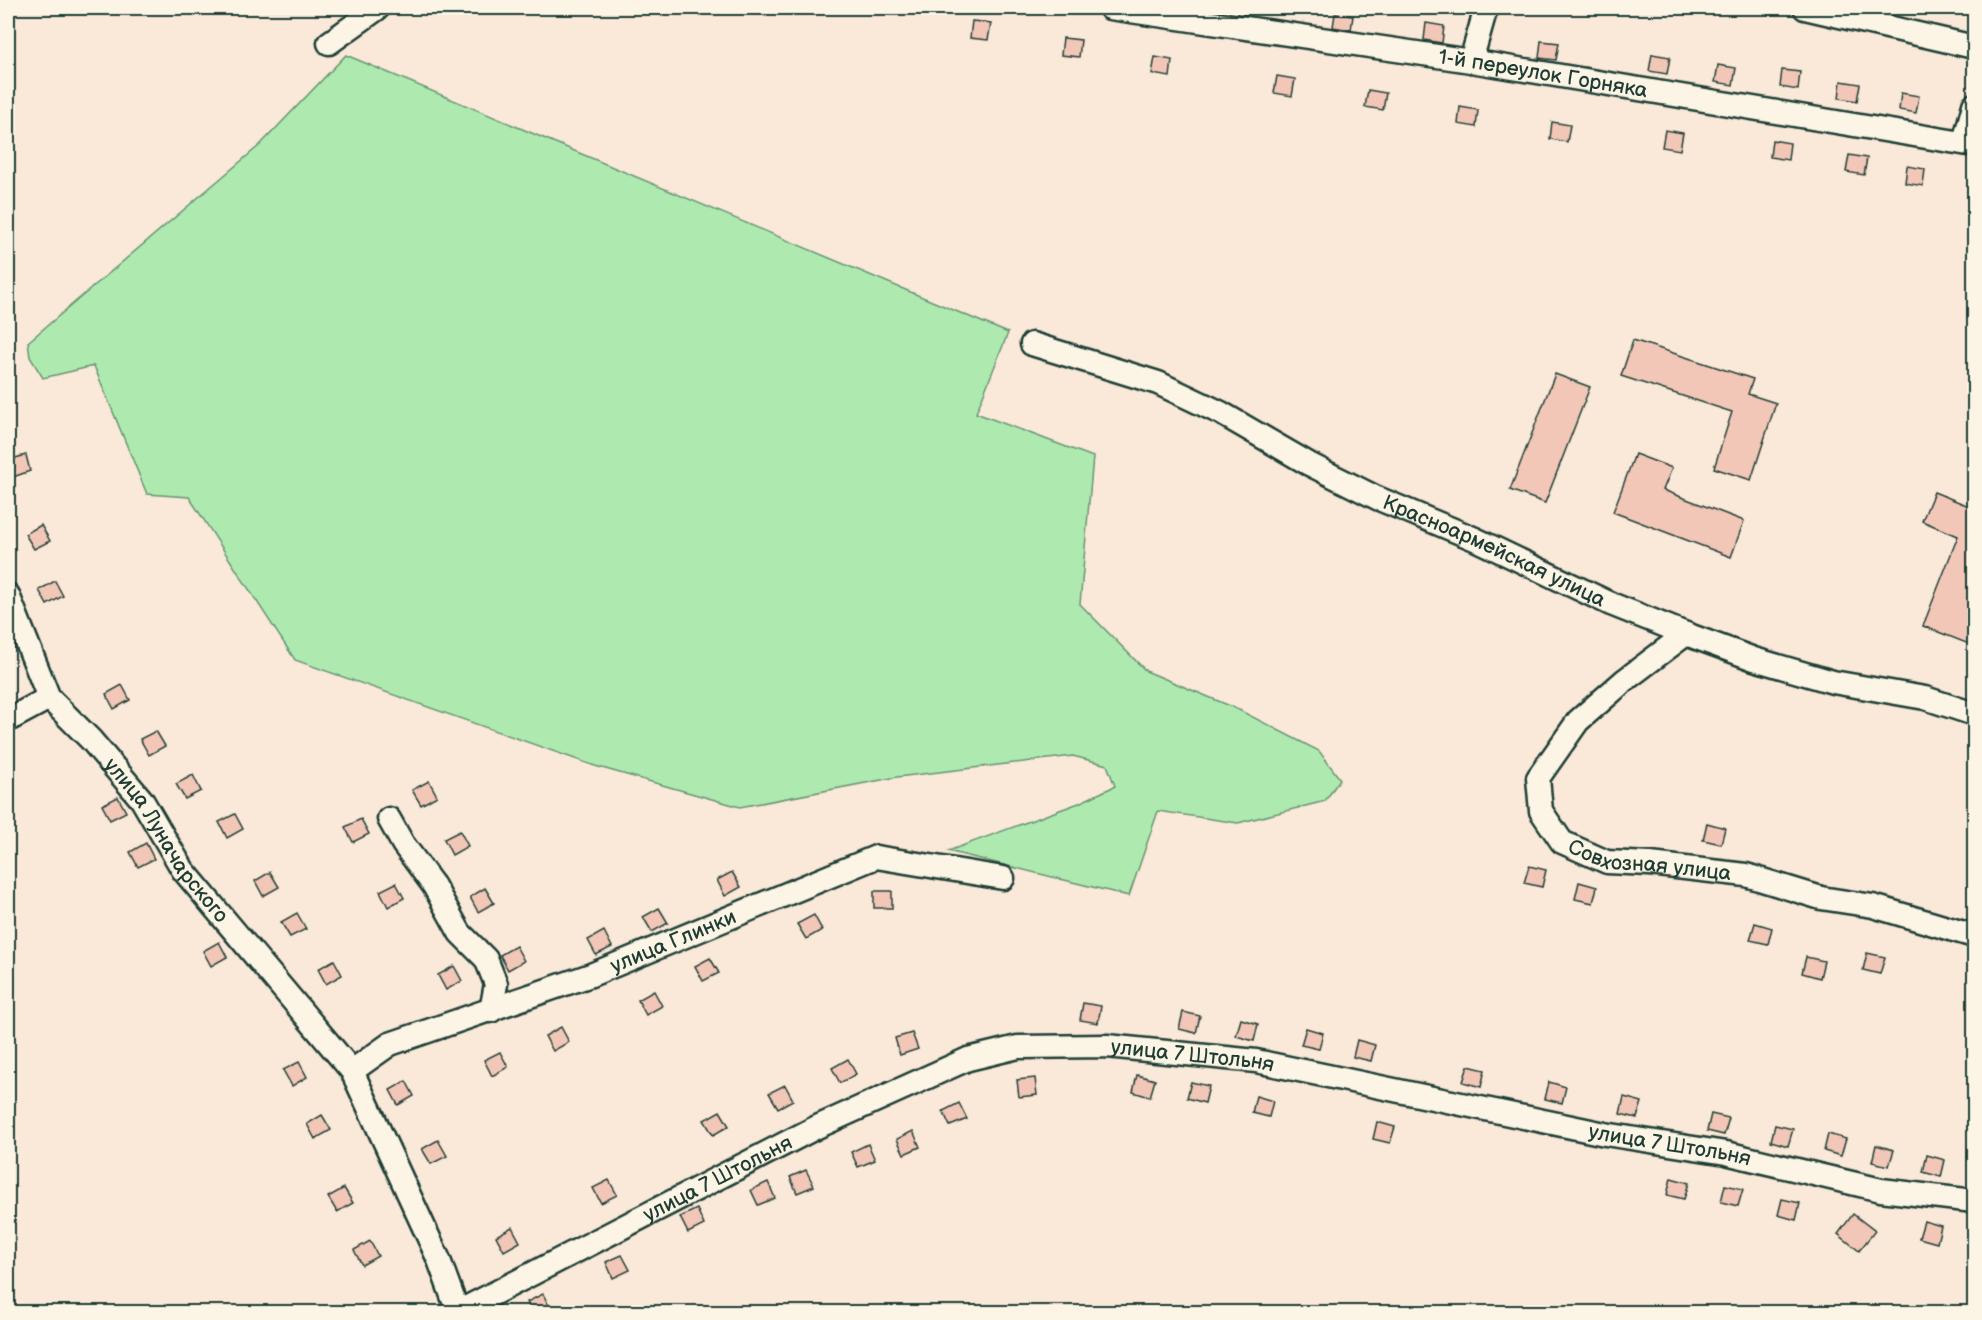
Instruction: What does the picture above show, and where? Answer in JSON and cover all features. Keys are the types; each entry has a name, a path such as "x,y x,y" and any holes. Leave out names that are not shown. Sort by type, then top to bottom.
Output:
{"street":[{"path":"329,43 378,8"},
{"name":"1-й переулок Горняка","path":"1110,8 1471,61 1969,144"},
{"path":"1471,61 1486,8"},
{"path":"1805,8 1974,47"},
{"path":"1969,144 1974,105"},
{"name":"Красноармейская улица","path":"1032,345 1158,383 1221,413 1309,464 1377,498 1475,539 1611,604 1686,634 1754,659 1833,682 1925,698 1974,714"},
{"name":"улица Луначарского","path":"8,595 49,698 91,740 142,800 183,870 352,1071"},
{"name":"Совхозная улица","path":"1686,634 1624,680 1578,721 1538,778 1541,811 1562,842 1607,862 1650,864 1746,875 1821,898 1873,906 1974,936"},
{"path":"8,720 49,698"},
{"path":"389,819 434,886 460,933 486,959 496,984 491,1011"},
{"name":"улица Глинки","path":"352,1071 390,1044 591,975 876,857 1003,878"},
{"name":"улица 7 Штольня","path":"352,1071 439,1260 458,1312 817,1127 968,1059 1018,1047 1107,1046 1256,1061 1605,1134 1726,1153 1881,1190 1974,1201"}],"green space":[{"path":"346,55 1008,333 976,413 1093,457 1080,604 1146,671 1235,708 1319,751 1340,779 1325,801 1238,823 1158,811 1129,896 948,851 1079,803 1115,786 1107,765 1073,756 897,777 740,807 595,766 295,660 189,497 147,494 94,366 43,378 30,357 28,342 260,145"}],"building":[{"path":"1335,14 1353,16 1351,30 1333,27"},
{"path":"972,21 991,23 988,40 970,38"},
{"path":"1426,23 1444,26 1442,43 1424,40"},
{"path":"1063,38 1081,40 1079,57 1061,55"},
{"path":"1541,41 1559,43 1556,60 1539,58"},
{"path":"1652,54 1670,57 1667,74 1649,71"},
{"path":"1155,57 1172,60 1170,77 1152,74"},
{"path":"1718,65 1736,68 1733,85 1715,82"},
{"path":"1782,70 1800,72 1798,90 1780,87"},
{"path":"1277,76 1295,79 1292,96 1274,93"},
{"path":"1841,81 1860,84 1857,101 1839,98"},
{"path":"1368,90 1386,93 1383,110 1365,107"},
{"path":"1901,93 1919,96 1916,113 1899,110"},
{"path":"1460,107 1478,110 1476,127 1458,124"},
{"path":"1552,122 1570,125 1567,142 1550,139"},
{"path":"1665,130 1683,133 1680,150 1662,147"},
{"path":"1772,140 1790,143 1788,160 1770,157"},
{"path":"1849,155 1867,158 1864,175 1846,172"},
{"path":"1907,166 1925,169 1923,186 1905,183"},
{"path":"1633,340 1753,379 1748,394 1776,403 1751,480 1714,468 1732,412 1621,376"},
{"path":"1555,374 1590,387 1545,503 1510,490"},
{"path":"1635,454 1672,468 1663,490 1744,521 1731,557 1613,512"},
{"path":"26,455 30,471 13,477 8,460"},
{"path":"1934,492 1974,508 1974,646 1923,626 1958,536 1922,521"},
{"path":"41,525 50,541 34,549 25,534"},
{"path":"55,581 63,596 47,605 39,590"},
{"path":"122,685 130,700 114,709 106,694"},
{"path":"156,731 165,746 149,755 140,739"},
{"path":"193,775 201,791 185,799 176,784"},
{"path":"429,781 437,796 421,805 412,790"},
{"path":"118,797 126,812 110,820 102,805"},
{"path":"235,814 243,829 227,838 219,822"},
{"path":"361,819 369,834 353,842 345,827"},
{"path":"1707,823 1725,828 1721,844 1703,840"},
{"path":"460,831 468,846 452,855 444,839"},
{"path":"146,843 154,859 138,867 130,852"},
{"path":"1529,866 1546,870 1542,887 1524,883"},
{"path":"270,872 279,887 263,896 255,881"},
{"path":"732,872 741,887 725,896 717,880"},
{"path":"1579,882 1597,887 1593,903 1575,899"},
{"path":"396,883 404,898 388,907 380,891"},
{"path":"485,888 494,903 478,912 470,897"},
{"path":"874,891 892,891 892,908 874,908"},
{"path":"659,908 668,923 652,932 643,917"},
{"path":"297,913 306,929 290,937 281,922"},
{"path":"814,915 822,930 806,939 797,924"},
{"path":"1755,923 1772,928 1768,944 1750,940"},
{"path":"604,931 612,947 596,955 588,940"},
{"path":"219,942 227,957 211,966 203,951"},
{"path":"516,946 524,961 508,970 500,955"},
{"path":"1867,953 1885,957 1880,974 1863,970"},
{"path":"1806,957 1824,961 1820,978 1802,973"},
{"path":"710,958 719,973 703,981 695,966"},
{"path":"334,960 342,975 326,984 318,969"},
{"path":"454,966 462,981 446,990 438,975"},
{"path":"654,991 662,1006 646,1015 638,1000"},
{"path":"1083,1003 1101,1006 1098,1023 1080,1020"},
{"path":"1183,1012 1200,1016 1196,1033 1179,1029"},
{"path":"1241,1019 1258,1024 1254,1041 1236,1036"},
{"path":"561,1027 569,1042 553,1051 545,1036"},
{"path":"1306,1028 1323,1033 1319,1049 1301,1045"},
{"path":"912,1033 918,1049 900,1055 895,1038"},
{"path":"1357,1040 1375,1045 1371,1061 1353,1057"},
{"path":"500,1052 508,1067 492,1076 484,1060"},
{"path":"848,1059 856,1074 840,1083 832,1068"},
{"path":"299,1062 307,1077 292,1086 283,1070"},
{"path":"1468,1066 1485,1070 1481,1087 1463,1082"},
{"path":"1137,1075 1155,1080 1150,1097 1133,1092"},
{"path":"1035,1078 1037,1095 1019,1097 1017,1080"},
{"path":"406,1081 414,1096 398,1105 390,1090"},
{"path":"1191,1082 1209,1086 1205,1103 1187,1098"},
{"path":"1549,1082 1566,1087 1562,1103 1545,1099"},
{"path":"785,1085 793,1100 778,1108 769,1093"},
{"path":"1256,1096 1273,1101 1269,1117 1252,1113"},
{"path":"1624,1097 1642,1102 1637,1118 1620,1114"},
{"path":"959,1103 967,1119 950,1126 943,1111"},
{"path":"720,1111 729,1126 713,1135 704,1120"},
{"path":"1711,1114 1729,1118 1724,1135 1707,1131"},
{"path":"322,1115 331,1130 315,1139 307,1124"},
{"path":"1377,1122 1395,1127 1390,1143 1373,1139"},
{"path":"1775,1125 1793,1129 1788,1146 1771,1141"},
{"path":"913,1131 920,1147 904,1154 897,1139"},
{"path":"1828,1134 1846,1139 1841,1156 1824,1151"},
{"path":"438,1140 447,1156 431,1164 422,1149"},
{"path":"868,1144 875,1160 858,1167 851,1152"},
{"path":"1876,1145 1894,1150 1889,1166 1872,1162"},
{"path":"1927,1155 1945,1160 1941,1177 1923,1172"},
{"path":"806,1170 814,1186 797,1193 790,1177"},
{"path":"1671,1178 1689,1183 1684,1199 1667,1195"},
{"path":"609,1180 617,1195 601,1203 593,1188"},
{"path":"768,1182 775,1198 758,1205 751,1190"},
{"path":"1725,1185 1743,1189 1738,1206 1721,1202"},
{"path":"344,1188 353,1203 337,1212 328,1197"},
{"path":"1782,1199 1800,1203 1796,1220 1778,1215"},
{"path":"697,1209 704,1225 688,1233 680,1217"},
{"path":"1853,1214 1875,1231 1859,1251 1838,1234"},
{"path":"1924,1221 1941,1226 1937,1243 1919,1238"},
{"path":"512,1227 520,1242 504,1251 496,1236"},
{"path":"370,1241 378,1256 362,1265 354,1250"},
{"path":"622,1255 630,1270 613,1278 606,1262"},
{"path":"543,1294 552,1312 532,1312 527,1302"}]}
